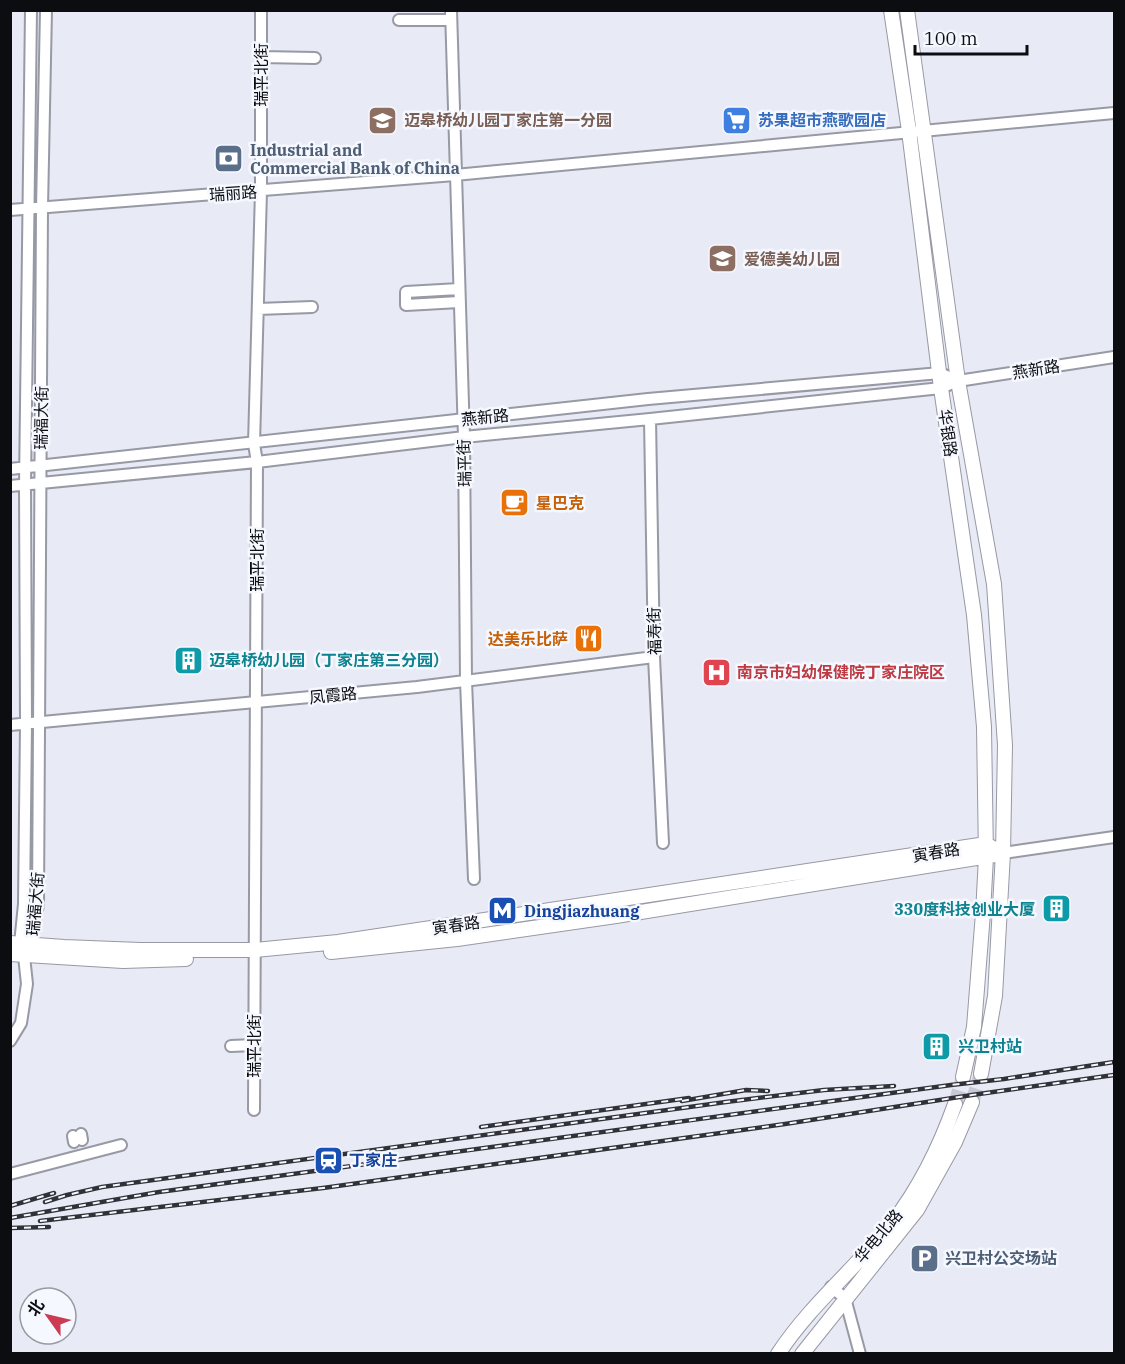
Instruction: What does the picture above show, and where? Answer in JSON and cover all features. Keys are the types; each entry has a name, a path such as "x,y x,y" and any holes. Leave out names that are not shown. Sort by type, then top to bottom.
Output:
{"main road":[{"name":"华银路","path":"891,10 916,130 994,584 1005,745 1002,853"},
{"name":"华银路","path":"907,10 941,388 974,615 984,727 986,851"},
{"path":"963,1077 974,1027 986,851 1002,853 995,996 981,1074"},
{"name":"寅春路","path":"19,948 254,954 986,851"},
{"name":"华电北路","path":"802,1353 917,1210 955,1142 972,1102"},
{"name":"华电北路","path":"778,1353 831,1287 866,1253 894,1220 932,1160 955,1104"}],"street":[{"name":"瑞福大街","path":"19,948 24,904 25,485 31,10"},
{"name":"瑞福大街","path":"19,948 38,904 42,208 46,10"},
{"name":"瑞平北街","path":"254,1110 257,462 254,444 261,191 261,10"},
{"path":"399,20 451,15"},
{"name":"瑞平街","path":"451,15 464,437 466,681 474,879"},
{"path":"261,57 315,58"},
{"name":"瑞丽路","path":"10,210 455,176 916,130 1114,113"},
{"path":"459,289 406,292 406,304 459,302"},
{"path":"258,309 312,307"},
{"name":"燕新路","path":"10,486 257,462 464,437 941,388 958,381 1114,357"},
{"name":"燕新路","path":"10,470 648,399 940,373 958,381"},
{"name":"福寿街","path":"650,419 654,657 663,843"},
{"name":"凤霞路","path":"10,725 257,703 466,681 654,657"},
{"path":"1002,853 1114,837"},
{"path":"10,1041 21,1023 27,984 19,948"},
{"path":"231,1046 254,1046"},
{"path":"10,1174 79,1144 121,1144"},
{"path":"831,1287 845,1298 860,1353"}],"tunnel":[{"path":"972,1102 981,1074"},
{"path":"955,1104 963,1077"}],"railway":[{"path":"10,1218 159,1192 1004,1079 1114,1062"},
{"path":"40,1221 323,1188 785,1124 1114,1075"},
{"path":"45,1202 102,1187 726,1102 824,1090 894,1086"},
{"path":"682,1101 746,1090 768,1091"},
{"path":"481,1127 689,1098"},
{"path":"10,1206 54,1193"},
{"path":"10,1228 49,1227"}],"place":[{"name":"迈皋桥幼儿园丁家庄第一分园","path":"383,120"},
{"name":"苏果超市燕歌园店","path":"737,120"},
{"name":"Industrial and Commercial Bank of China","path":"229,159"},
{"name":"爱德美幼儿园","path":"723,259"},
{"name":"星巴克","path":"515,503"},
{"name":"达美乐比萨","path":"589,639"},
{"name":"迈皋桥幼儿园（丁家庄第三分园）","path":"188,660"},
{"name":"南京市妇幼保健院丁家庄院区","path":"716,672"},
{"name":"330度科技创业大厦","path":"1056,909"},
{"name":"Dingjiazhuang","path":"503,911"},
{"name":"兴卫村站","path":"937,1046"},
{"name":"丁家庄","path":"328,1160"},
{"name":"兴卫村公交场站","path":"924,1258"}]}
